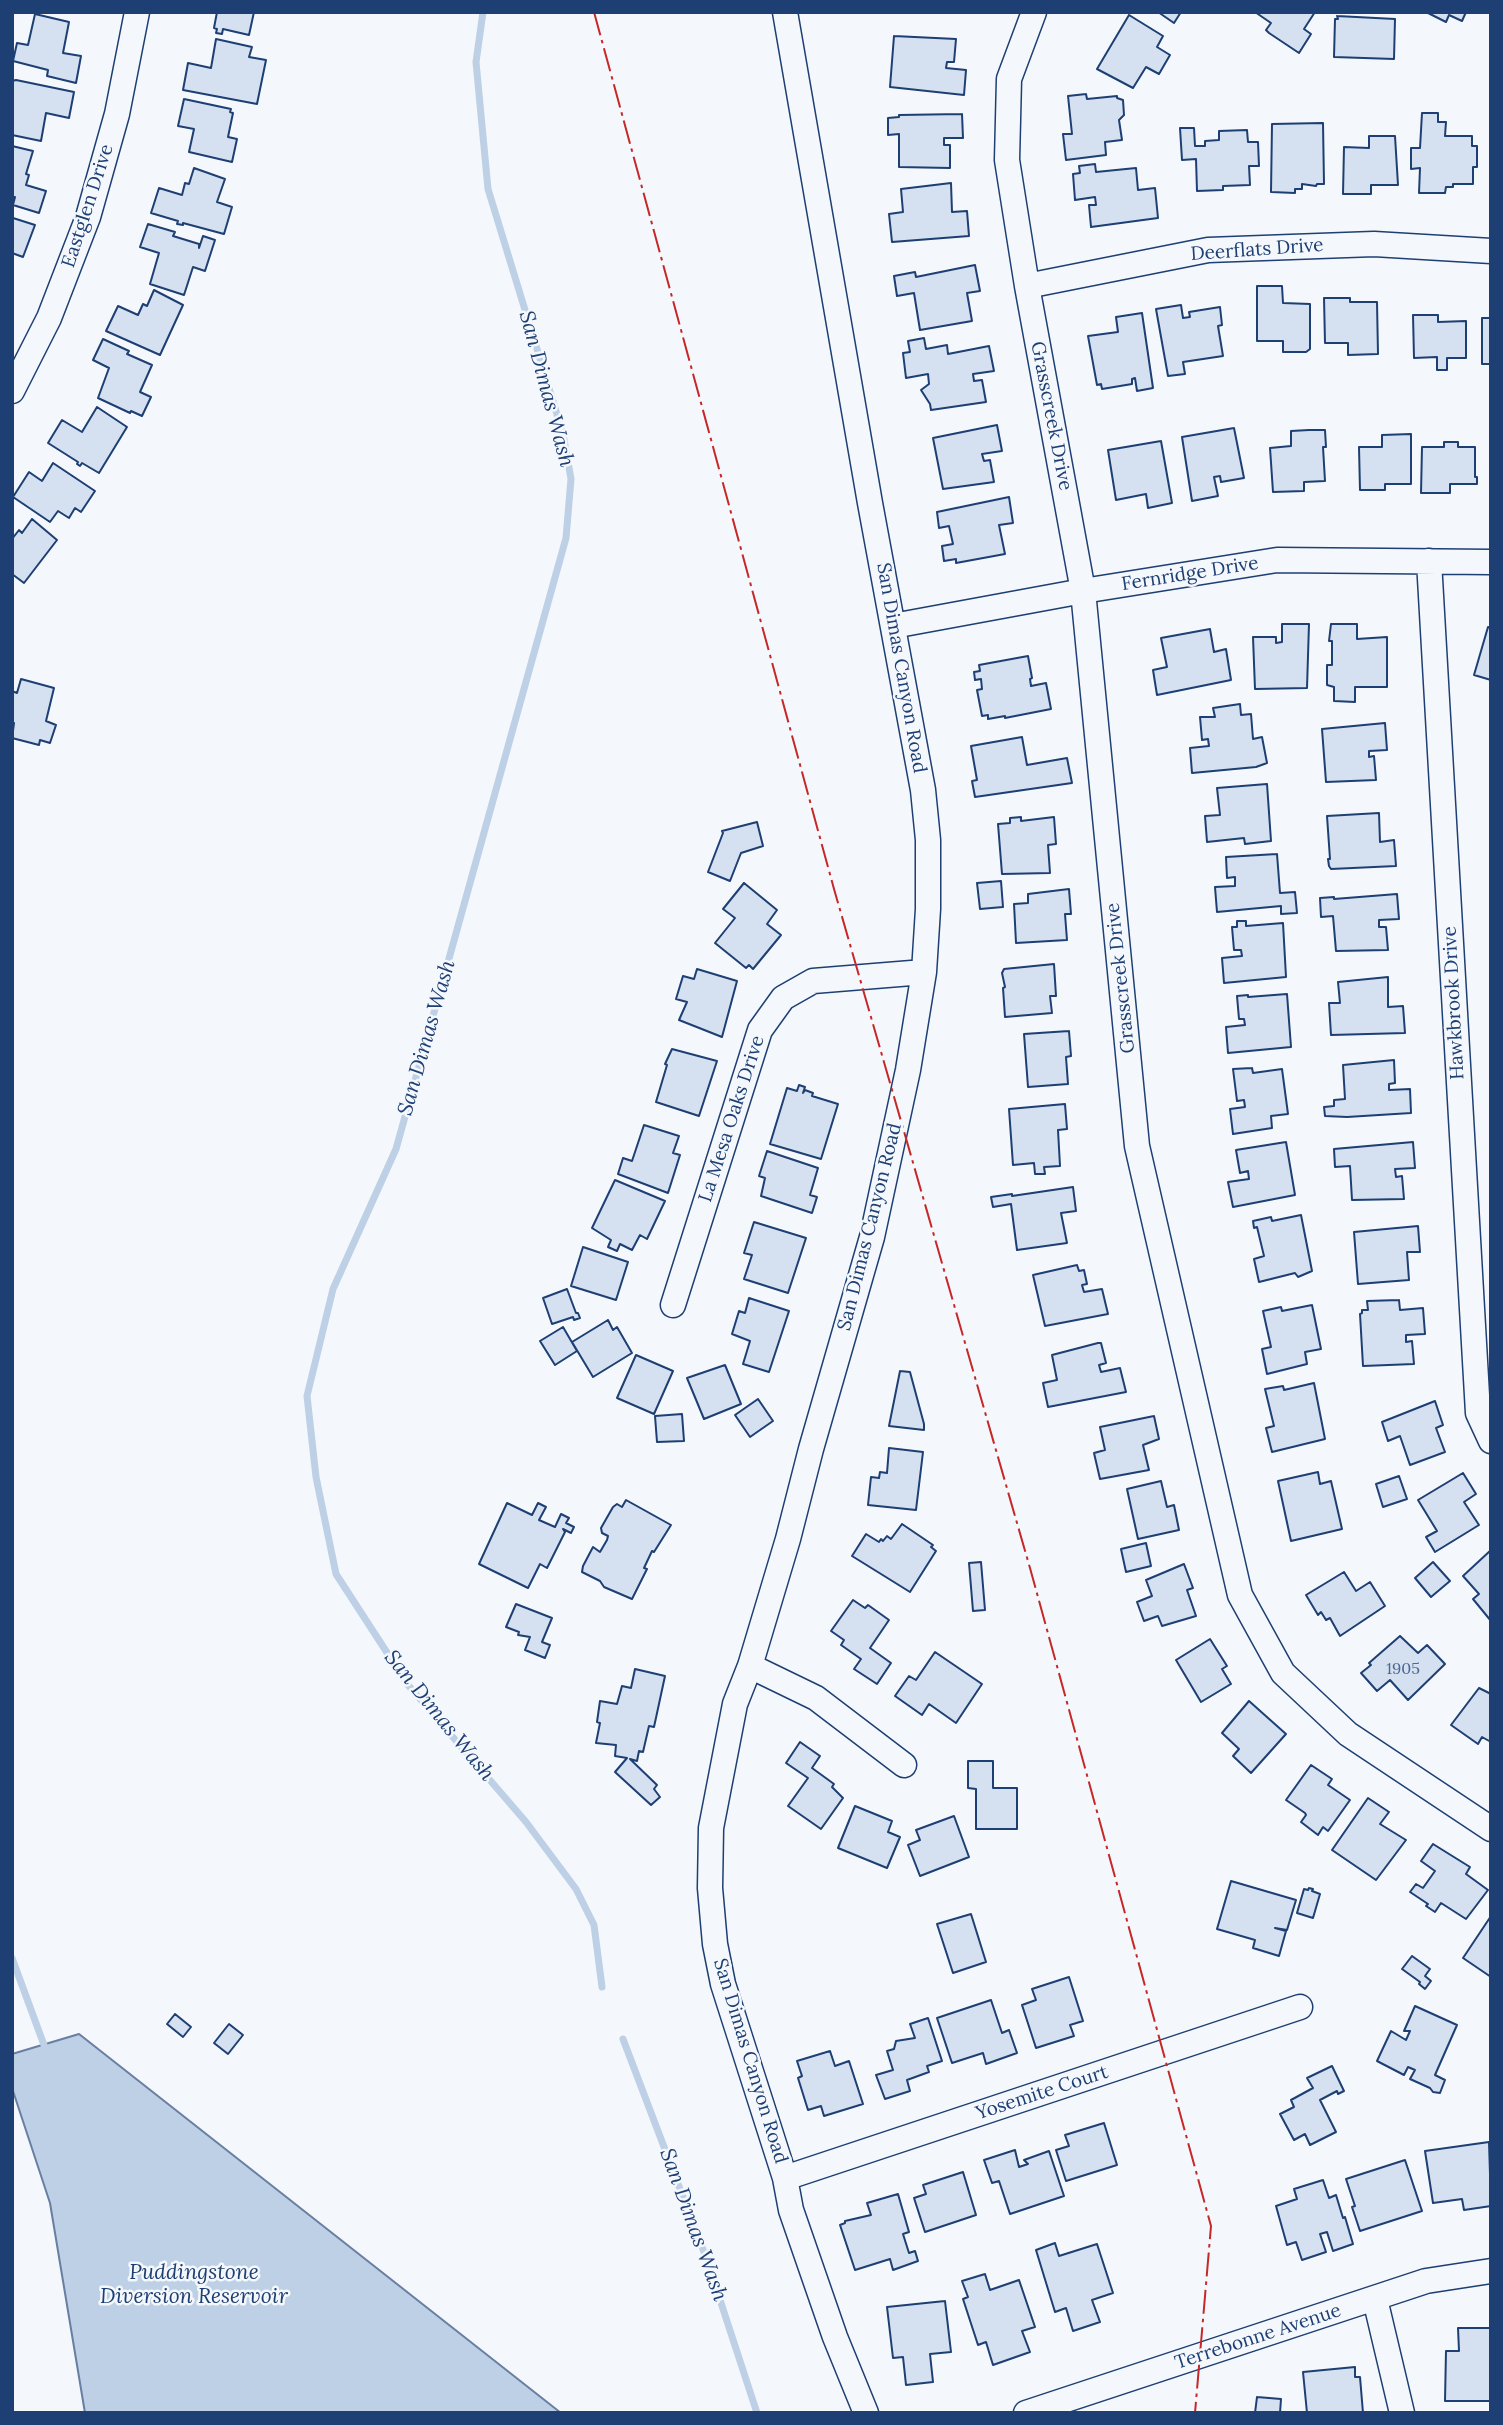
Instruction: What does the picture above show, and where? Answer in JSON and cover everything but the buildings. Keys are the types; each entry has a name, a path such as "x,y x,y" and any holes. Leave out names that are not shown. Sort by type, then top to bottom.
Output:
{"street":[{"name":"Eastglen Drive","path":"12,391 49,318 88,217 117,114 137,12"},
{"name":"San Dimas Canyon Road","path":"785,12 910,713 926,827 928,909 924,972 908,1070 872,1237 788,1539 750,1666 735,1704 712,1828 710,1888 715,1944 723,1984 785,2178 791,2210 835,2337 866,2413"},
{"name":"Grasscreek Drive","path":"1034,12 1009,79 1007,160 1027,286 1083,591 1137,1146 1240,1594 1283,1673 1348,1734 1491,1829"},
{"name":"Deerflats Drive","path":"1027,286 1208,250 1374,244 1491,251"},
{"name":"Fernridge Drive","path":"893,626 1083,591 1277,560 1491,562"},
{"name":"Hawkbrook Drive","path":"1429,561 1478,1413 1491,1441"},
{"name":"La Mesa Oaks Drive","path":"673,1305 760,1030 783,998 813,981 924,972"},
{"path":"750,1666 816,1698 904,1765"},
{"name":"Yosemite Court","path":"785,2178 1300,2007"},
{"name":"Terrebonne Avenue","path":"1026,2413 1426,2281 1491,2271"},
{"path":"1375,2299 1402,2413"}],"water":[{"name":"Puddingstone Diversion Reservoir","path":"79,2034 561,2413 85,2413 50,2203 12,2088 12,2054"}],"waterway":[{"name":"San Dimas Wash","path":"483,12 476,62 488,189 563,434 571,479 566,538 396,1149 333,1289 307,1396 316,1477 336,1574 408,1685 526,1822 576,1889 594,1925 602,1987"},
{"path":"12,1958 44,2045"},
{"name":"San Dimas Wash","path":"623,2039 707,2260 757,2413"}],"power":[{"path":"594,12 834,889 1030,1568 1211,2226 1195,2413"}]}
